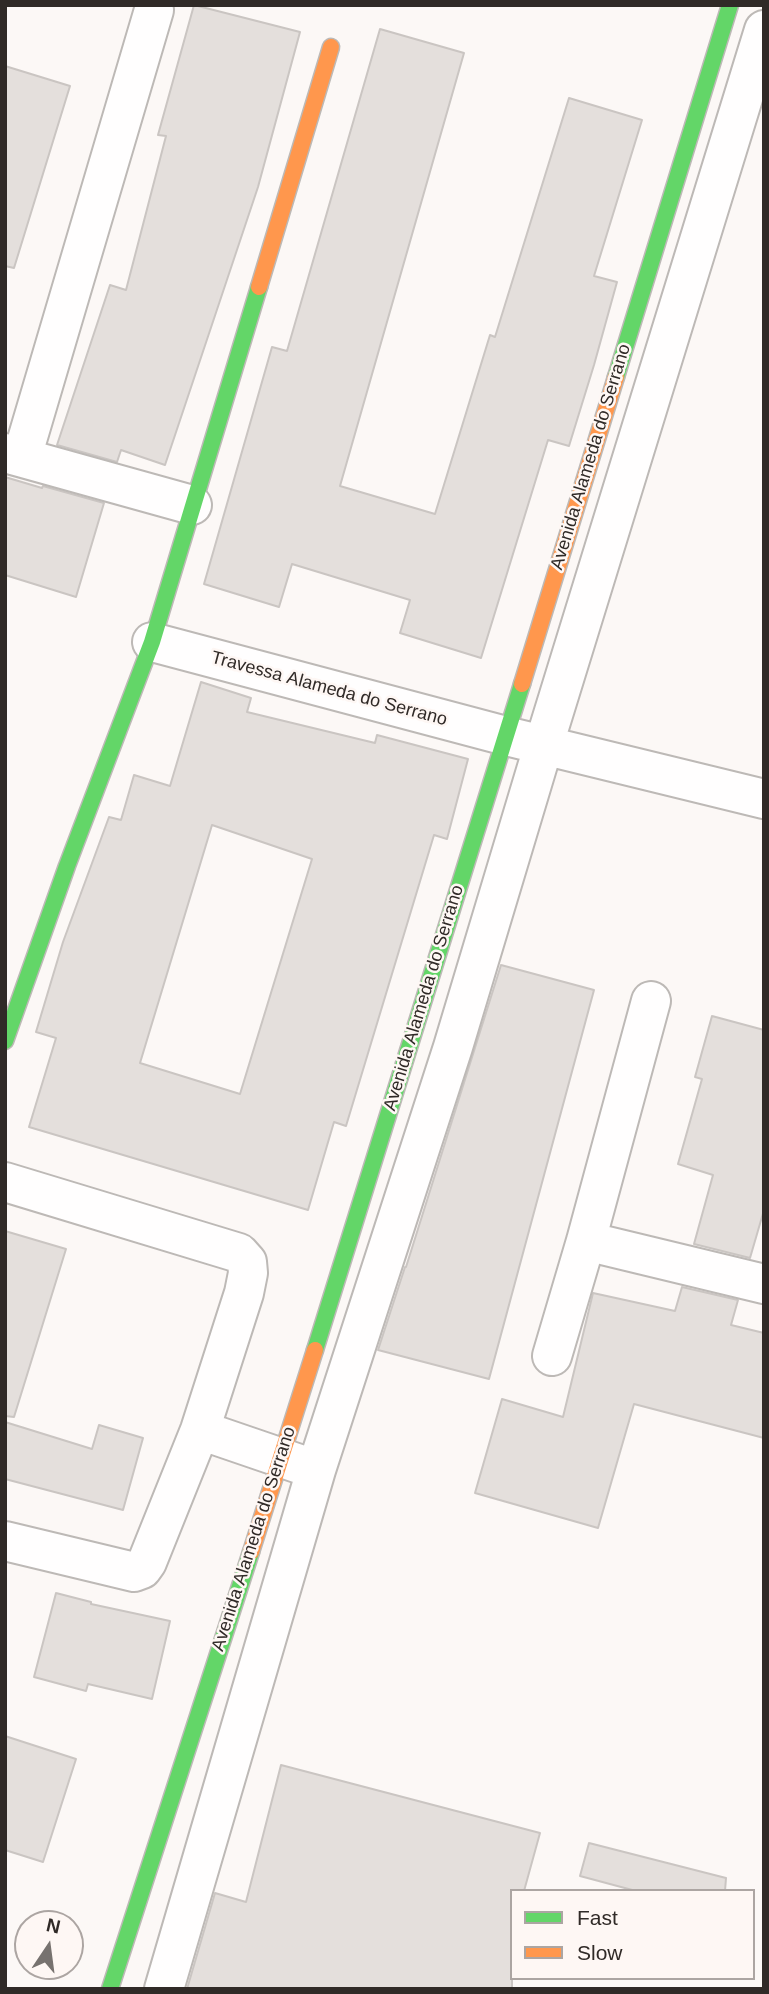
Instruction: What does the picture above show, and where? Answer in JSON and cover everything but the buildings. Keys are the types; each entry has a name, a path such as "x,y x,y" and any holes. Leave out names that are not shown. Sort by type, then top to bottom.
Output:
{"street":[{"name":"Avenida Alameda do Serrano","path":"110,1989 281,1458 730,5"},
{"path":"154,10 14,455 192,505"},
{"path":"164,1989 316,1470 453,1047 764,30"},
{"path":"5,1041 67,866 152,642 331,47"},
{"name":"Travessa Alameda do Serrano","path":"152,642 506,736 764,799"},
{"path":"552,1356 651,1001"},
{"path":"5,1182 239,1254 247,1262 248,1273 200,1430 142,1569 134,1572 5,1541"},
{"path":"586,1241 764,1284"},
{"path":"200,1430 316,1470"}],"traffic: fast":[{"path":"616,377 730,5"},
{"path":"5,1041 67,866 152,642 259,287"},
{"path":"315,1350 522,684"},
{"path":"110,1989 251,1552"}],"traffic: slow":[{"path":"259,287 331,47"},
{"path":"522,684 616,377"},
{"path":"251,1552 315,1350"}]}
